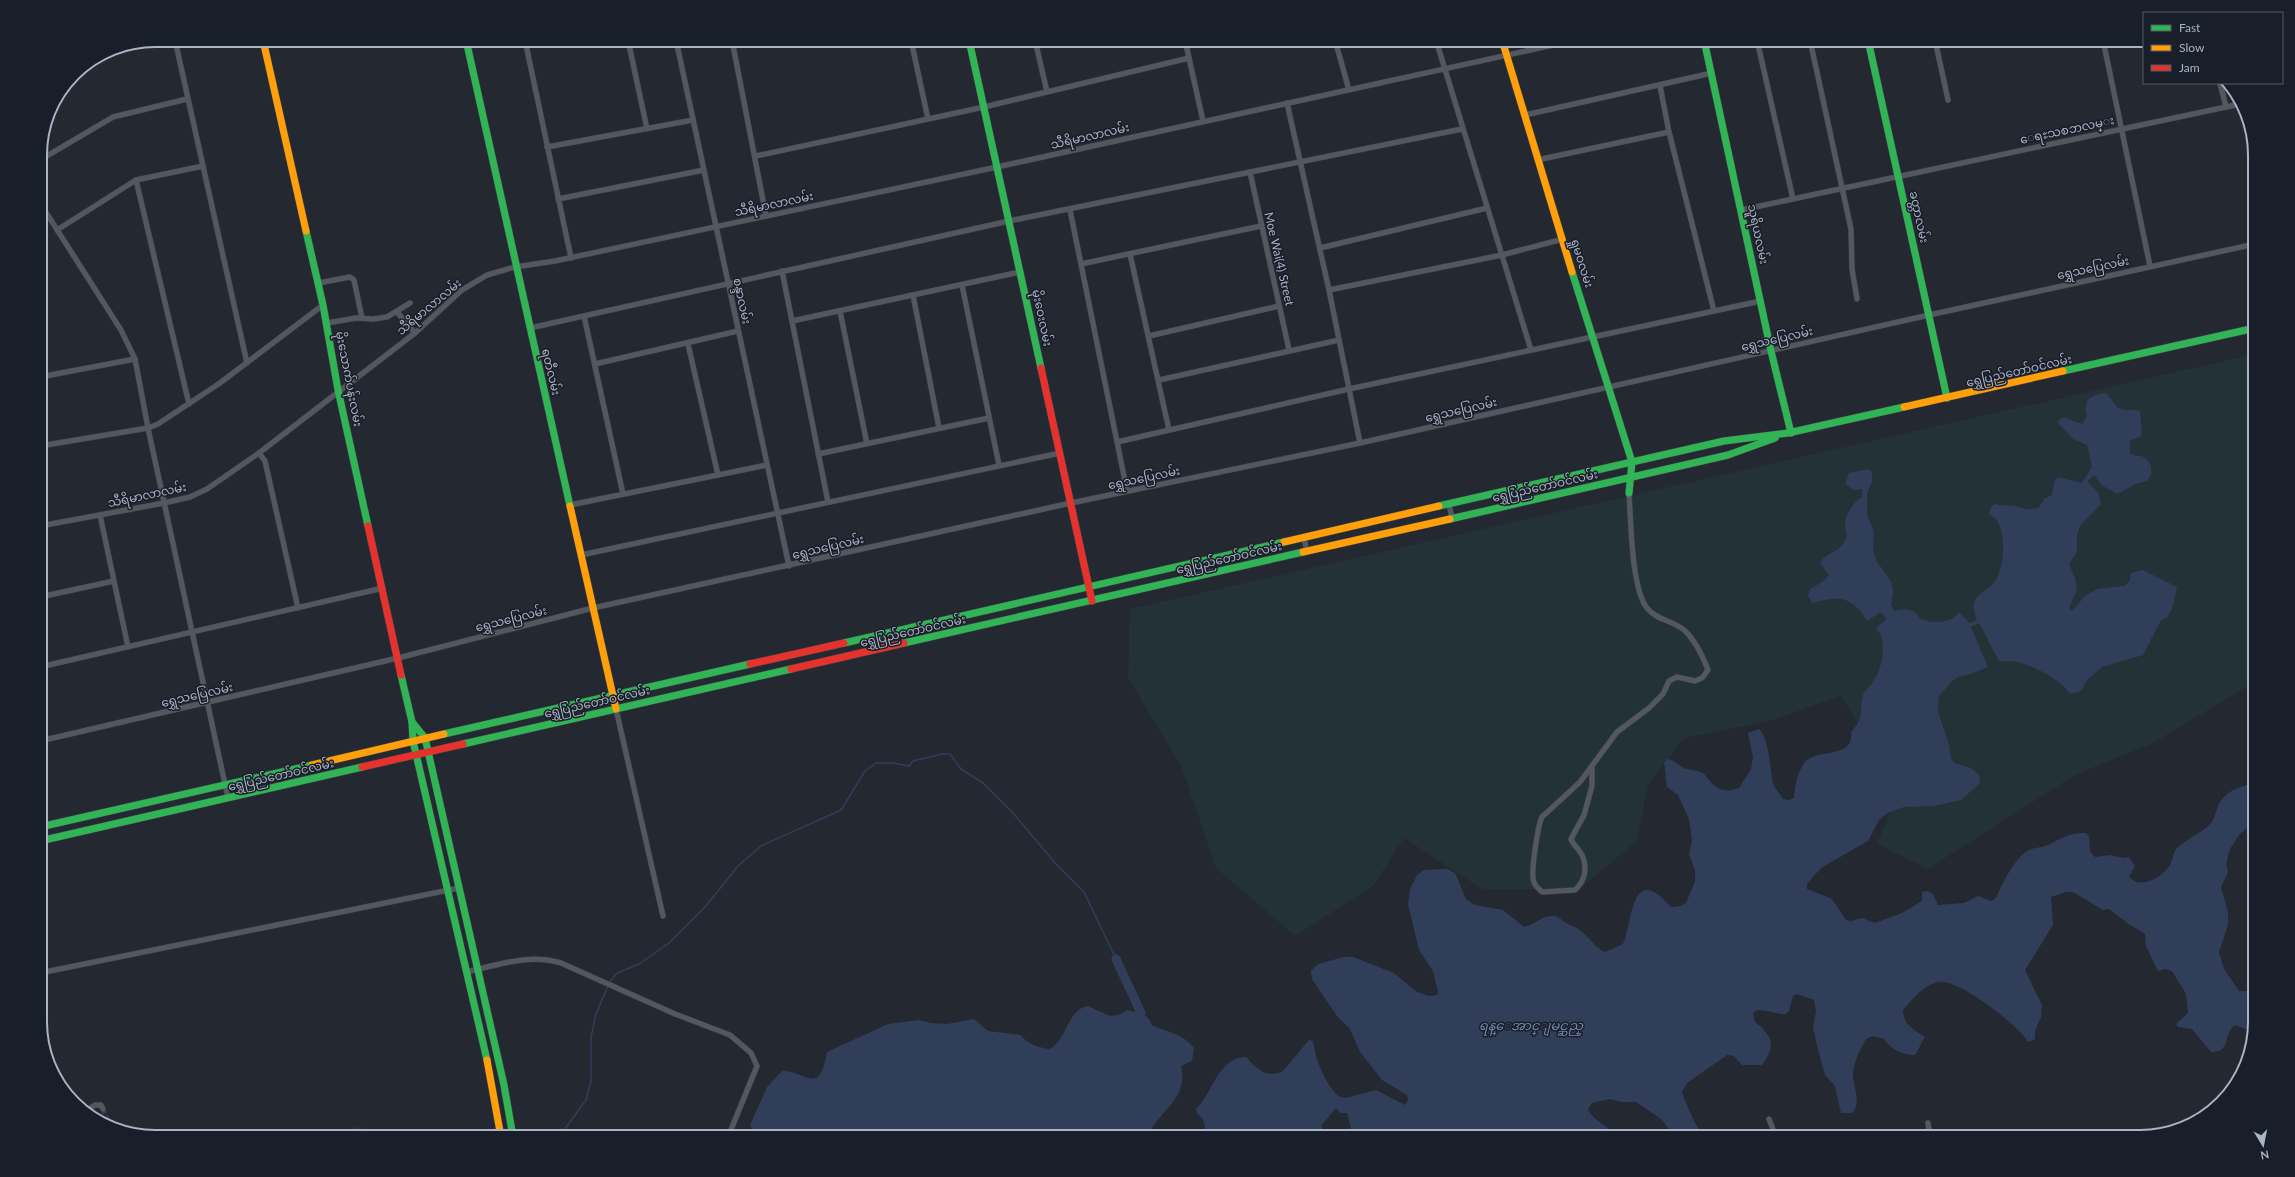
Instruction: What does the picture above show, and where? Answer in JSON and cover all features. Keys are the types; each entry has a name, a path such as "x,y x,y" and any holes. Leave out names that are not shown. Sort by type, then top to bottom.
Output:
{"street":[{"path":"176,47 247,363"},
{"name":"မိုးသောက်ပန်းလမ်း","path":"265,47 327,323 338,390 412,722 413,741 492,1087 500,1130"},
{"name":"ရတီလမ်း","path":"468,47 515,267 616,709"},
{"path":"526,47 571,258"},
{"path":"629,47 647,129"},
{"name":"စန္ဒာလမ်း","path":"677,47 789,566"},
{"path":"733,47 756,156 766,216"},
{"path":"913,47 928,119"},
{"name":"မိုးဝေးလမ်း","path":"971,47 1092,601"},
{"path":"1037,47 1047,92"},
{"path":"1187,47 1203,121"},
{"path":"1337,47 1349,90"},
{"path":"1438,47 1531,350"},
{"name":"ရှုမဝလမ်း","path":"1504,47 1537,160 1632,462 1629,493"},
{"name":"သီရိမာလာလမ်း","path":"47,525 164,503 190,497 208,489 259,453 338,390 415,333 462,290 487,275 515,267 571,258 997,167 1545,47"},
{"name":"သူရိယလမ်း","path":"1706,47 1760,302 1790,433"},
{"path":"1758,47 1793,199"},
{"path":"1811,47 1840,188 1851,229 1852,269 1857,298"},
{"name":"ခတ္တာလမ်း","path":"1870,47 1947,398"},
{"path":"1937,47 1948,100"},
{"path":"2104,47 2150,266"},
{"path":"756,156 984,107 1189,58"},
{"path":"1525,115 1660,86 1712,73"},
{"path":"2220,84 2226,107"},
{"path":"1660,86 1668,132 1714,311"},
{"path":"47,156 113,117 187,99"},
{"path":"1287,103 1320,248 1360,443"},
{"name":"ေရႊသစၥာလမ္း","path":"1741,210 2236,105"},
{"path":"547,147 693,120"},
{"path":"530,328 1009,221 1070,210 1462,129"},
{"path":"1537,160 1668,132"},
{"path":"57,230 136,180 203,166"},
{"path":"558,199 704,170"},
{"name":"Moe Wai(4) Street","path":"1250,172 1289,350"},
{"path":"136,180 189,404"},
{"path":"1320,248 1487,208"},
{"path":"1070,210 1127,492"},
{"path":"47,214 121,330 135,359 148,428 228,798"},
{"path":"1081,264 1261,226"},
{"path":"1329,290 1502,255 1563,239"},
{"name":"ရွှေသပြေလမ်း","path":"47,739 398,658 593,608 1071,503 1360,443 1929,315 2248,245"},
{"path":"1130,254 1169,430"},
{"path":"782,271 828,502"},
{"path":"792,321 1020,272"},
{"path":"318,283 350,277 354,280 362,318"},
{"path":"962,285 999,465"},
{"path":"913,295 940,428"},
{"path":"1117,442 1349,389 1760,302"},
{"path":"327,323 362,318 373,319 397,312 410,303"},
{"path":"47,445 148,428 172,416 247,363 323,306"},
{"path":"1149,336 1279,306"},
{"path":"840,311 867,444"},
{"path":"397,312 415,333"},
{"path":"584,316 623,494"},
{"name":"ရွှေပြည်တော်ဝင်လမ်း","path":"47,825 1632,462 1724,442 1790,433 2248,330"},
{"path":"595,364 688,344 738,331"},
{"path":"1159,380 1339,340"},
{"path":"688,344 718,475"},
{"path":"47,376 135,359"},
{"path":"818,454 989,418"},
{"name":"ရွှေပြည်တော်ဝင်လမ်း","path":"47,839 1728,455 1790,433"},
{"path":"581,555 1060,452"},
{"path":"259,453 265,461 298,608"},
{"path":"570,505 767,465"},
{"path":"1592,768 1592,786 1584,815 1571,839 1582,854 1585,872 1582,883 1575,890 1542,892 1533,882 1534,852 1539,834 1539,824 1542,817 1580,782 1618,732 1649,708 1662,694 1669,681 1677,677 1695,681 1702,678 1708,670 1684,630 1666,622 1647,608 1639,589 1636,574 1629,493"},
{"path":"1449,504 1452,518"},
{"path":"100,515 128,647"},
{"path":"1304,538 1307,552"},
{"path":"47,595 114,581"},
{"path":"47,665 383,588"},
{"path":"616,709 663,916"},
{"path":"412,722 424,738 428,752 504,1085 512,1130"},
{"path":"47,972 459,888"},
{"path":"466,972 531,958 546,959 730,1035 754,1058 757,1066 731,1130"},
{"path":"90,1108 95,1105 101,1105 103,1109"},
{"path":"1769,1119 1773,1130"},
{"path":"1928,1123 1929,1130"}],"shaded area":[{"path":"2248,356 2248,686 2153,743 2075,775 1928,869 1877,844 1887,819 1901,797 1841,696 1769,721 1684,738 1648,785 1637,841 1581,888 1483,890 1404,838 1373,886 1295,936 1216,868 1181,766 1128,678 1130,609"},
{"path":"362,1126 363,1130 350,1130 350,1128"}],"water":[{"name":"ရန္ေအာင္ျမင္ဆည္","path":"2106,393 2119,409 2137,410 2140,412 2142,432 2141,436 2130,441 2130,453 2148,460 2151,466 2151,472 2147,481 2135,484 2118,494 2101,485 2094,475 2087,481 2098,492 2101,504 2080,526 2077,535 2077,552 2069,564 2075,578 2077,590 2069,608 2072,611 2085,596 2097,589 2124,586 2130,581 2131,573 2143,570 2177,587 2174,603 2168,617 2161,620 2143,655 2102,667 2087,680 2081,691 2070,694 2053,678 2040,670 2018,662 1999,661 1979,623 1971,627 1988,667 1971,674 1958,677 1952,681 1939,696 1938,712 1949,745 1951,759 1954,763 1971,768 1979,775 1980,783 1961,800 1934,806 1904,807 1888,813 1879,820 1868,841 1821,868 1807,884 1807,889 1832,899 1846,920 1851,921 1862,918 1875,923 1902,913 1922,901 1922,892 1927,891 1933,894 1938,905 1964,903 1978,896 1991,901 1996,898 2014,864 2024,853 2031,849 2046,846 2066,836 2081,833 2086,833 2089,837 2090,851 2095,857 2110,855 2123,858 2129,857 2135,866 2129,877 2134,881 2139,882 2151,881 2166,870 2170,865 2174,852 2177,848 2212,822 2220,801 2226,795 2248,785 2248,827 2239,835 2230,849 2226,864 2228,872 2221,887 2228,912 2228,925 2219,952 2224,969 2239,991 2248,991 2247,1029 2234,1025 2228,1034 2225,1046 2219,1051 2211,1052 2192,1029 2178,1027 2176,1024 2188,1013 2186,994 2172,971 2165,969 2158,971 2146,946 2145,934 2127,923 2109,909 2103,910 2073,892 2066,892 2051,897 2053,925 2025,970 2042,1005 2041,1017 2035,1031 2035,1039 2028,1042 2013,1025 1974,995 1948,983 1934,983 1919,993 1903,1010 1903,1015 1907,1023 1925,1037 1915,1055 1897,1051 1884,1039 1873,1036 1866,1039 1855,1064 1853,1074 1857,1100 1855,1109 1852,1113 1841,1113 1835,1086 1825,1075 1813,1027 1816,1011 1814,1000 1797,994 1793,996 1789,1011 1786,1014 1759,1010 1755,1011 1753,1014 1755,1022 1766,1032 1769,1037 1771,1047 1762,1065 1742,1065 1734,1056 1727,1055 1687,1083 1682,1092 1699,1130 1670,1130 1661,1119 1636,1102 1621,1102 1610,1099 1592,1103 1588,1109 1591,1114 1607,1127 1608,1130 1351,1130 1347,1113 1340,1113 1336,1108 1321,1126 1323,1130 1205,1130 1205,1124 1202,1118 1197,1114 1196,1109 1202,1102 1222,1069 1237,1059 1246,1057 1263,1072 1272,1074 1283,1071 1309,1040 1313,1041 1316,1056 1325,1077 1338,1096 1346,1098 1376,1090 1405,1105 1408,1100 1407,1095 1382,1080 1360,1052 1350,1029 1337,1016 1312,979 1311,971 1318,964 1344,957 1353,957 1394,973 1417,992 1429,996 1437,995 1438,992 1433,971 1419,950 1408,904 1410,889 1417,875 1424,870 1447,869 1455,873 1466,899 1475,905 1503,910 1524,927 1546,917 1557,917 1579,929 1598,948 1605,952 1623,944 1632,910 1636,899 1641,892 1648,890 1658,894 1671,907 1680,906 1686,903 1695,881 1695,870 1689,854 1692,840 1689,819 1678,795 1667,787 1664,762 1668,759 1686,769 1703,773 1719,789 1732,790 1739,788 1751,769 1753,757 1748,733 1759,729 1767,746 1773,783 1776,789 1783,799 1789,800 1794,798 1798,775 1805,762 1818,755 1842,750 1851,740 1851,732 1860,718 1863,695 1876,677 1879,670 1883,655 1883,648 1880,634 1876,628 1887,619 1881,612 1867,621 1856,606 1850,602 1829,599 1812,603 1808,596 1810,589 1824,581 1829,575 1820,563 1826,556 1838,549 1844,543 1846,536 1845,524 1847,515 1854,504 1862,497 1862,489 1854,490 1845,484 1849,473 1868,469 1872,471 1872,482 1867,493 1867,516 1874,531 1873,550 1877,562 1889,578 1892,585 1893,593 1891,604 1894,611 1911,610 1920,618 1935,622 1952,619 1959,612 1970,623 1977,620 1973,604 1974,602 1980,594 1992,585 2000,572 2002,563 2003,545 2001,529 1995,518 1989,514 1992,505 2013,505 2026,509 2035,509 2038,508 2045,498 2052,495 2055,480 2058,477 2082,483 2092,467 2087,445 2073,439 2057,422 2063,417 2082,424 2087,416 2087,402 2096,395"},
{"path":"1088,1006 1112,1016 1122,1014 1127,1010 1142,1014 1148,1018 1152,1025 1179,1036 1194,1048 1192,1061 1181,1066 1182,1076 1179,1093 1152,1128 1153,1130 752,1130 750,1125 767,1087 782,1071 810,1078 816,1078 824,1066 827,1052 888,1024 919,1020 931,1023 947,1024 974,1019 988,1031 1020,1035 1033,1045 1049,1049 1060,1039 1075,1013"}],"waterway":[{"path":"609,983 617,973 639,964 669,943 705,907 739,865 761,846 841,810 865,771 876,763 893,763 909,766 913,761 942,754 950,754 961,769 983,783 1013,813 1056,864 1084,892 1116,959"},
{"path":"1116,959 1141,1013"},
{"path":"564,1130 586,1100 591,1081 591,1037 596,1014 608,986"}],"tunnel":[{"path":"103,1109 107,1119"}],"traffic: fast":[{"path":"468,47 570,506"},
{"path":"971,47 1041,368"},
{"path":"1706,47 1771,351 1791,433"},
{"path":"1870,47 1947,398"},
{"path":"306,231 323,305 338,390 368,526"},
{"path":"1572,272 1632,462 1629,493"},
{"path":"2063,371 2248,330"},
{"path":"1439,506 1724,441 1788,433 1904,407"},
{"path":"1450,519 1728,455 1775,438"},
{"path":"844,643 1284,542"},
{"path":"904,643 1303,552"},
{"path":"444,734 750,664"},
{"path":"463,744 791,669"},
{"path":"401,675 412,722 413,741 487,1060"},
{"path":"412,722 425,738 504,1085 512,1130"},
{"path":"47,825 312,765"},
{"path":"47,839 362,767"}],"traffic: slow":[{"path":"265,47 306,231"},
{"path":"1504,47 1572,272"},
{"path":"1904,407 2063,371"},
{"path":"570,506 616,709"},
{"path":"1284,542 1439,506"},
{"path":"1303,552 1450,519"},
{"path":"312,765 444,734"},
{"path":"487,1060 500,1130"}],"traffic: jam":[{"path":"1041,368 1092,601"},
{"path":"368,526 401,675"},
{"path":"750,664 844,643"},
{"path":"791,669 904,643"},
{"path":"362,767 463,744"}]}
